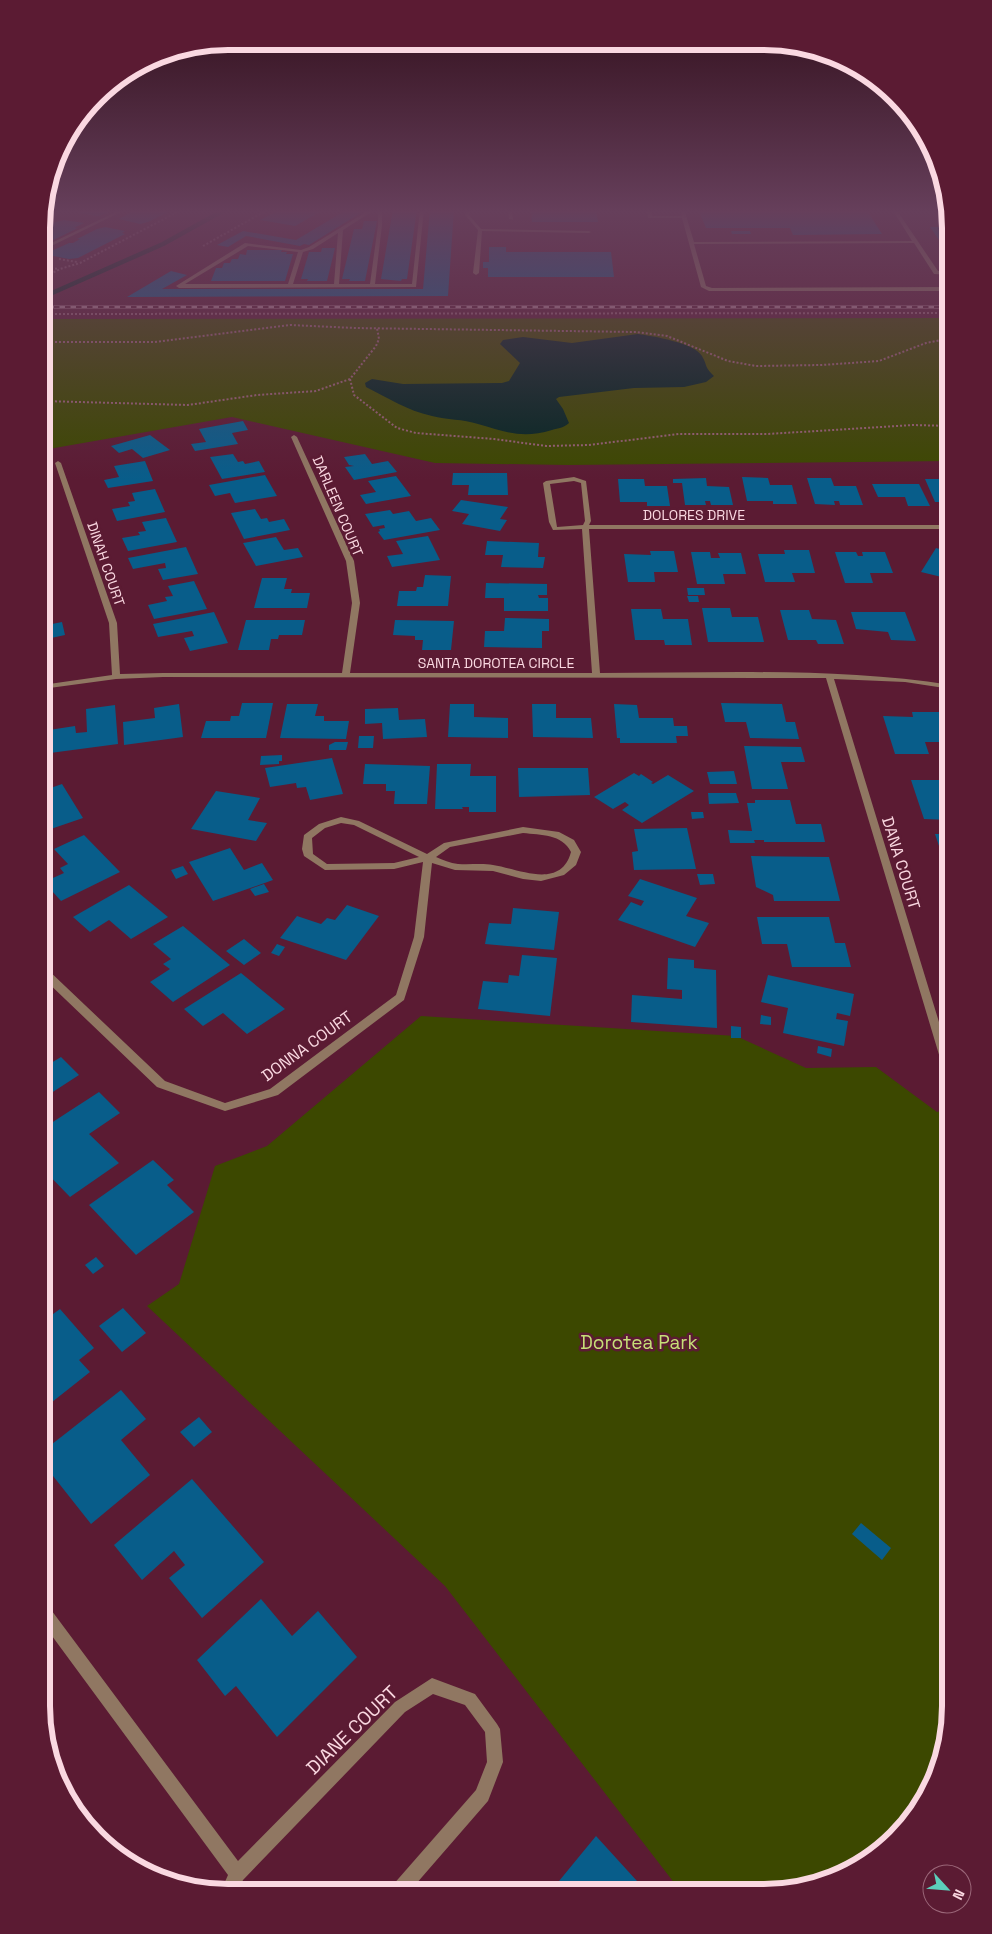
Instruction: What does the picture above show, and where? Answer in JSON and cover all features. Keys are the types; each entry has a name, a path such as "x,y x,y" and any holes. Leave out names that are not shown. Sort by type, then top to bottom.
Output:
{"street":[{"name":"DARLEEN COURT","path":"294,437 350,560 356,603 346,676"},
{"name":"DINAH COURT","path":"58,463 113,623 116,677"},
{"name":"DOLORES DRIVE","path":"585,527 588,521 584,482 574,478 546,483 552,522 555,529 585,527 942,527"},
{"path":"585,527 596,675"},
{"name":"SANTA DOROTEA CIRCLE","path":"50,686 116,677 596,675 829,676 905,680 942,686"},
{"name":"DANA COURT","path":"829,676 942,1048"},
{"path":"428,858 394,866 325,867 309,856 307,849 308,837 322,826 341,820 356,824 428,858 455,867 493,868 523,876 541,878 562,873 573,863 576,852 571,842 556,834 523,830 447,845 428,858"},
{"name":"DONNA COURT","path":"50,979 161,1084 224,1107 274,1092 400,997 420,937 428,858"},
{"path":"50,1620 237,1874"},
{"name":"DIANE COURT","path":"232,1884 237,1874 400,1707 432,1686 470,1699 492,1729 495,1762 482,1795 405,1884"}],"path":[{"path":"50,314 942,313"},
{"path":"50,342 155,342 290,325 649,333 667,336 744,365 767,367 879,361 926,343 942,340"},
{"path":"50,402 188,405 257,395 316,391 350,379 376,346 379,339 377,328"},
{"path":"350,379 354,395 397,428 416,433 494,439 546,446 589,446 679,434 768,434 904,425 942,426"}],"green space":[{"path":"942,318 942,461 568,465 435,463 232,417 50,449 50,319"},
{"name":"Dorotea Park","path":"421,1016 736,1036 806,1068 876,1067 937,1112 942,1110 942,1717 936,1752 924,1785 912,1805 890,1832 863,1854 843,1866 821,1875 798,1881 775,1884 675,1884 445,1586 147,1306 179,1284 215,1166 267,1146"}],"shaded area":[{"path":"638,334 653,336 691,347 702,356 707,368 714,376 706,382 684,387 634,388 559,397 556,399 569,423 561,428 532,434 506,432 472,422 423,414 398,404 366,387 365,383 372,379 403,384 502,383 509,381 520,363 500,344 503,340 523,337 572,343"}],"building":[{"path":"243,421 248,430 232,433 238,444 195,451 191,444 206,442 199,429"},
{"path":"150,435 170,450 143,458 132,449 119,453 111,446"},
{"path":"233,454 238,462 243,461 245,464 259,461 265,472 222,479 210,457"},
{"path":"365,454 372,464 388,461 397,472 354,480 345,467 354,466 349,465 344,457"},
{"path":"145,461 153,481 108,488 104,480 119,477 114,466"},
{"path":"453,473 507,473 508,495 468,495 469,485 452,485"},
{"path":"265,475 277,496 235,503 230,493 215,496 209,485"},
{"path":"396,476 411,496 366,504 360,495 376,492 368,481"},
{"path":"742,477 768,478 770,485 792,485 797,504 773,504 773,501 747,501"},
{"path":"706,478 707,486 729,487 733,505 711,505 710,501 705,501 706,505 685,505 682,483 673,483 673,479"},
{"path":"807,478 831,478 834,486 856,486 863,505 840,505 839,501 834,501 835,505 815,504"},
{"path":"618,479 644,479 645,486 667,486 670,506 647,506 647,502 620,502"},
{"path":"925,479 942,479 942,502 935,502"},
{"path":"872,484 919,484 930,506 908,506 905,497 878,497"},
{"path":"155,489 165,512 117,521 112,509 130,506 128,502 135,501 132,493"},
{"path":"461,500 508,507 500,519 507,520 500,531 462,524 469,514 452,511"},
{"path":"255,509 261,519 267,518 269,522 284,519 290,530 244,539 231,513"},
{"path":"390,510 393,514 409,511 416,521 431,518 440,530 384,540 378,532 380,531 379,529 385,528 384,525 373,527 365,514"},
{"path":"166,518 177,542 128,551 122,538 140,535 138,532 146,531 142,522"},
{"path":"428,536 440,560 392,567 387,556 403,554 396,541"},
{"path":"276,537 284,550 298,548 303,557 256,566 243,543"},
{"path":"487,541 539,543 538,557 545,557 543,568 501,567 503,555 485,555"},
{"path":"186,547 198,574 163,580 158,569 166,568 165,563 133,569 128,558"},
{"path":"936,548 942,550 942,577 921,572"},
{"path":"784,550 809,550 815,573 792,573 795,582 765,582 758,554 785,554"},
{"path":"650,551 674,551 678,572 654,572 655,582 628,582 624,554 651,555"},
{"path":"691,552 710,552 711,558 720,558 718,553 741,553 746,574 723,574 725,584 697,584"},
{"path":"835,552 856,552 858,556 863,556 862,552 885,552 893,573 870,573 873,583 845,583"},
{"path":"425,575 451,576 448,606 397,606 399,591 416,591 417,587 423,587"},
{"path":"262,578 287,578 284,589 292,589 291,593 310,593 307,608 254,608"},
{"path":"194,581 207,609 154,619 148,605 167,601 165,597 173,596 168,586"},
{"path":"50,583 53,594 50,595"},
{"path":"486,583 547,584 547,595 538,595 539,598 548,598 548,611 504,611 504,598 485,598"},
{"path":"687,588 704,588 705,595 688,595"},
{"path":"687,596 698,596 699,602 689,602"},
{"path":"702,608 730,608 732,617 758,617 764,642 708,642"},
{"path":"631,609 661,609 663,619 688,619 692,645 665,645 664,640 635,640"},
{"path":"780,610 809,610 812,619 836,620 844,644 818,644 816,640 788,640"},
{"path":"214,612 228,643 190,651 184,638 194,636 192,631 158,637 153,624"},
{"path":"851,612 905,612 916,641 891,640 888,632 856,629"},
{"path":"505,618 549,619 549,631 542,631 542,648 484,647 485,631 504,631"},
{"path":"246,620 305,620 302,635 279,635 278,639 271,639 269,650 238,650"},
{"path":"395,620 454,621 451,650 422,650 423,640 415,640 415,636 393,635"},
{"path":"62,622 65,635 50,638 50,624"},
{"path":"242,703 273,703 266,738 201,738 206,721 230,721 231,716 239,716"},
{"path":"721,703 782,704 786,722 795,722 799,739 750,738 746,722 725,722"},
{"path":"179,704 183,737 124,745 123,722 155,718 154,708"},
{"path":"287,704 318,704 315,716 324,716 324,721 349,721 346,739 280,738"},
{"path":"450,704 474,704 474,717 508,718 508,738 448,737"},
{"path":"532,704 556,704 556,718 591,718 593,738 533,737"},
{"path":"614,704 637,705 639,718 673,718 674,726 687,726 688,736 676,736 677,743 620,743 620,738 617,738"},
{"path":"115,705 118,744 50,753 50,730 75,726 76,733 87,732 86,709"},
{"path":"398,708 399,720 425,719 427,737 383,739 382,723 365,724 365,709"},
{"path":"912,712 940,712 942,717 942,742 925,742 929,754 895,754 883,716 913,717"},
{"path":"359,736 374,736 373,748 358,748"},
{"path":"335,742 348,742 346,750 329,750 329,745"},
{"path":"744,746 801,747 805,762 781,762 788,789 752,789"},
{"path":"282,755 282,761 279,761 279,764 260,765 261,756"},
{"path":"332,758 343,794 310,800 306,787 297,788 296,783 270,787 265,768"},
{"path":"365,764 430,766 427,804 394,804 395,791 386,791 386,784 363,784"},
{"path":"437,764 471,764 470,776 496,776 496,812 469,812 469,807 462,807 463,809 435,809"},
{"path":"518,768 588,768 590,795 519,797"},
{"path":"734,771 737,784 710,784 707,772"},
{"path":"634,773 639,776 641,774 653,782 651,783 653,784 668,775 694,791 642,823 622,810 629,805 625,802 613,809 594,797"},
{"path":"911,780 942,780 942,820 924,819"},
{"path":"62,784 83,818 50,829 50,788"},
{"path":"216,791 260,798 248,820 267,823 256,841 191,829"},
{"path":"708,793 736,793 739,803 709,804"},
{"path":"755,800 790,800 796,824 821,824 825,842 764,842 764,840 754,840 755,843 730,843 728,830 752,831 747,803 755,803"},
{"path":"691,812 703,812 704,818 692,819"},
{"path":"687,828 696,869 634,870 632,852 638,851 634,829"},
{"path":"935,834 942,834 941,852"},
{"path":"84,835 120,872 61,901 50,889 50,879 64,873 60,868 68,864 54,849"},
{"path":"230,848 244,870 262,863 273,880 213,901 189,862"},
{"path":"751,856 829,857 840,901 774,901 773,895 756,887"},
{"path":"183,866 188,874 176,879 171,870"},
{"path":"697,874 713,874 715,884 700,885"},
{"path":"640,879 697,898 686,916 709,923 695,947 618,920 631,902 641,906 644,901 628,896"},
{"path":"264,884 269,892 255,896 250,889"},
{"path":"129,885 168,917 131,939 109,920 90,932 73,917"},
{"path":"347,905 379,916 346,960 280,938 297,916 321,924 327,918 335,920"},
{"path":"513,908 559,912 554,950 485,944 489,923 511,924"},
{"path":"757,917 829,917 835,943 845,943 851,967 792,967 787,944 762,944"},
{"path":"183,926 230,965 173,1002 150,982 170,969 163,964 171,959 153,944"},
{"path":"244,939 261,953 244,965 226,951"},
{"path":"277,944 285,947 279,956 271,953"},
{"path":"522,955 557,958 550,1016 478,1009 483,981 508,983 509,975 519,976"},
{"path":"668,958 694,960 694,968 716,970 717,1028 631,1022 632,995 682,999 682,990 667,989"},
{"path":"241,973 285,1009 247,1034 223,1013 203,1026 184,1009"},
{"path":"768,975 854,994 850,1016 837,1013 836,1019 848,1021 844,1046 783,1033 788,1008 761,1002"},
{"path":"761,1015 771,1017 771,1025 760,1024"},
{"path":"731,1026 741,1027 741,1038 731,1038"},
{"path":"818,1046 832,1049 831,1057 817,1053"},
{"path":"61,1057 79,1075 50,1094 50,1064"},
{"path":"99,1092 120,1113 89,1134 119,1163 70,1197 50,1176 50,1124"},
{"path":"153,1160 174,1180 167,1185 194,1212 136,1255 89,1205"},
{"path":"96,1257 104,1266 93,1274 85,1265"},
{"path":"123,1308 146,1333 122,1352 99,1326"},
{"path":"60,1309 94,1348 79,1360 90,1372 50,1404 50,1316"},
{"path":"121,1390 146,1419 121,1440 150,1475 91,1524 50,1472 50,1446"},
{"path":"199,1417 212,1432 194,1447 180,1432"},
{"path":"192,1479 264,1562 202,1618 169,1578 185,1565 174,1551 142,1580 114,1545"},
{"path":"861,1523 891,1548 882,1560 852,1534"},
{"path":"261,1599 292,1636 318,1611 357,1657 277,1737 236,1686 225,1696 197,1660"},
{"path":"596,1836 640,1884 557,1884"}],"railway":[{"path":"50,307 942,307"}]}
